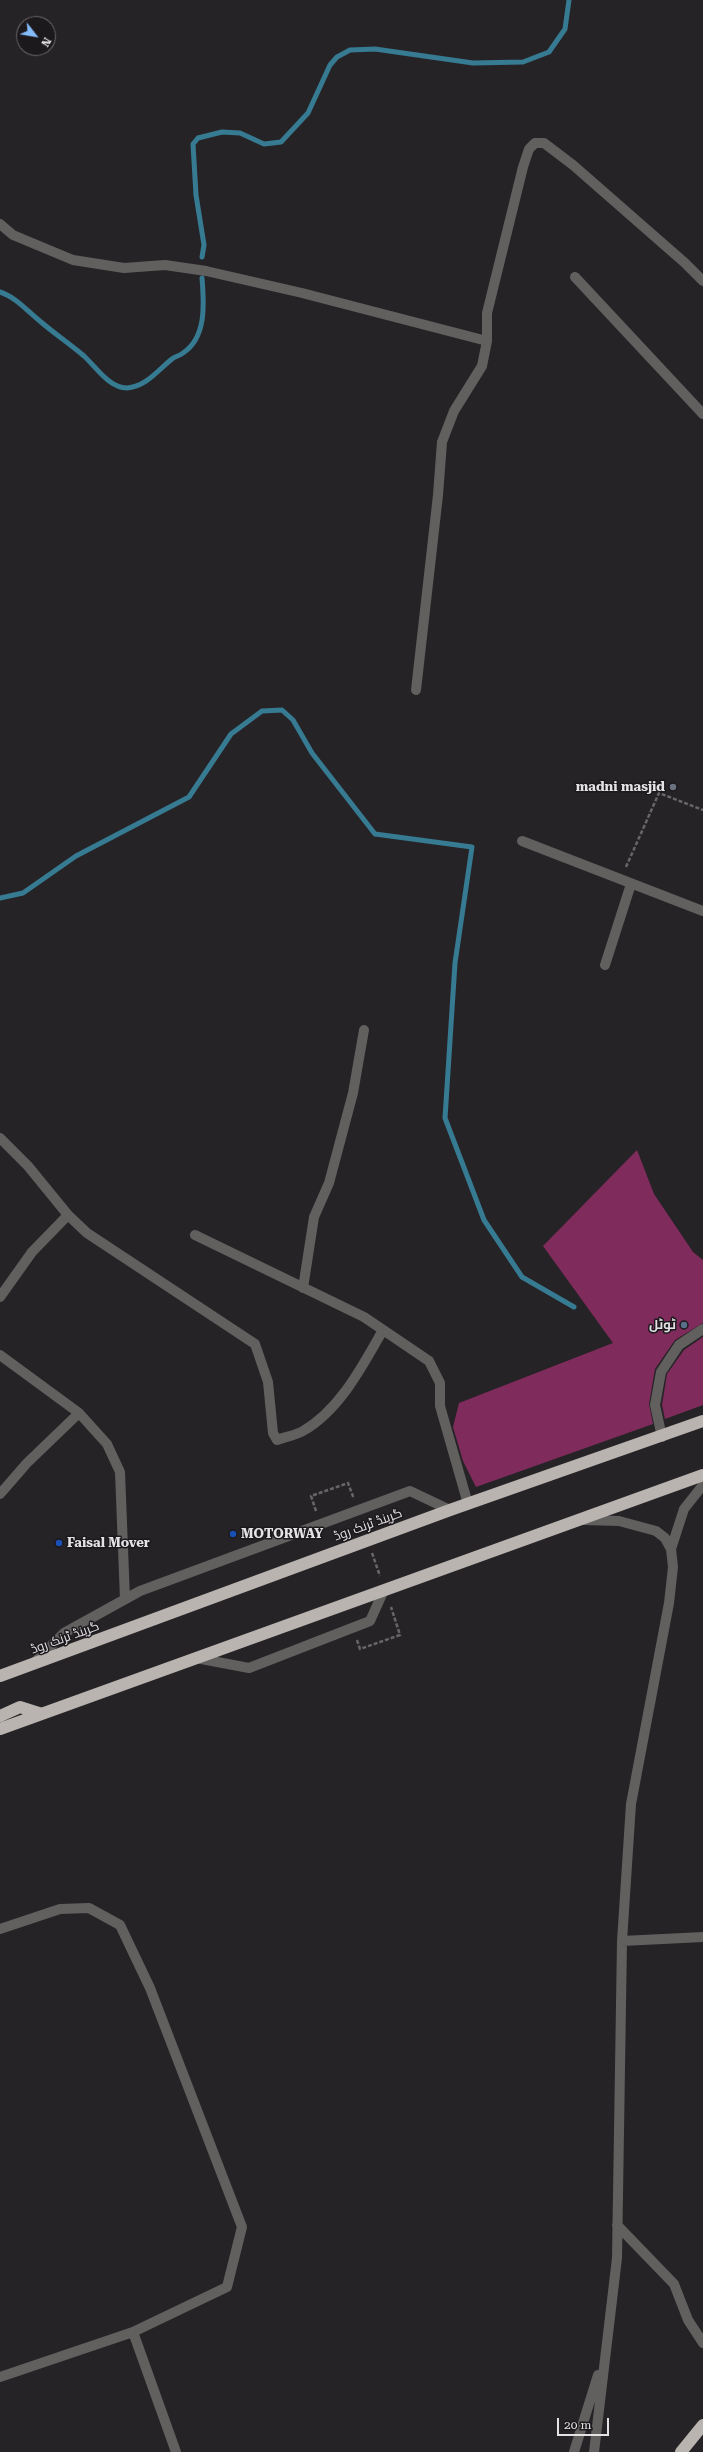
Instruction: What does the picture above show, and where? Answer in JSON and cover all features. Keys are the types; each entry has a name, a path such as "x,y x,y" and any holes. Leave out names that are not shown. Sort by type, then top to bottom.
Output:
{"highway":[{"name":"گرینڈ ٹرنک روڈ","path":"0,1676 450,1510 662,1437 703,1421"},
{"path":"0,1729 703,1475"},
{"path":"0,1716 20,1708 42,1714"},
{"path":"681,2452 703,2425"}],"street":[{"path":"416,690 436,518 442,442 454,411 482,366 487,341 487,313 523,167 529,149 535,143 544,143 573,165 685,263 703,281"},
{"path":"0,224 13,235 73,260 124,268 165,265 206,271 302,293 487,341"},
{"path":"575,278 703,414"},
{"path":"522,841 627,883 703,910"},
{"path":"605,965 627,883"},
{"path":"303,1288 314,1218 329,1183 353,1092 364,1030"},
{"path":"0,1138 28,1166 68,1214 87,1233 254,1344 268,1382 273,1433 277,1440 303,1431 329,1412 366,1360 383,1330"},
{"path":"0,1297 32,1252 68,1214"},
{"path":"195,1235 364,1317 429,1360 440,1383 440,1406 468,1504"},
{"path":"662,1437 655,1405 661,1372 679,1345 703,1329"},
{"path":"0,1355 79,1413 107,1444 120,1472 125,1599"},
{"path":"0,1494 27,1463 79,1413"},
{"path":"594,2452 616,2258 622,1942 631,1804 669,1603 673,1567 671,1549 684,1509 703,1485"},
{"path":"32,1665 64,1633 147,1588 410,1491 450,1510"},
{"path":"578,1520 619,1521 642,1527 662,1535 671,1549"},
{"path":"196,1658 249,1668 370,1621 384,1590"},
{"path":"0,1929 60,1909 89,1908 120,1925 150,1988 242,2227 227,2287 133,2332 0,2377"},
{"path":"622,1942 703,1937"},
{"path":"617,2225 674,2284 688,2320 703,2343"},
{"path":"133,2332 176,2452"},
{"path":"574,2452 605,2352"}],"path":[{"path":"627,883 622,876 659,793 703,810"},
{"path":"311,1496 348,1483 356,1504"},
{"path":"370,1548 380,1577"},
{"path":"360,1649 400,1635 390,1606"}],"building":[{"path":"637,1150 654,1194 693,1252 703,1260 703,1323 675,1340 655,1369 649,1404 653,1424 476,1487 463,1461 453,1427 459,1403 613,1343 543,1246"},
{"path":"703,1337 703,1405 665,1419 662,1405 667,1374 684,1350"}],"waterway":[{"path":"202,257 204,245 196,195 193,144 198,138 222,132 240,133 264,144 281,142 308,113 330,65 337,57 350,50 375,49 473,63 523,62 549,52 565,29 569,0"},
{"path":"0,292 17,301 84,356 114,385 127,388 134,387 146,381 173,358 180,355 191,346 200,329 202,319 202,278"},
{"path":"0,898 23,893 76,856 189,797 231,734 262,711 282,710 293,720 312,753 375,834 472,847 455,963 445,1118 484,1220 522,1277 574,1307"}],"place":[{"name":"madni masjid","path":"673,787"},
{"name":"ٹوٹل","path":"684,1325"},
{"name":"MOTORWAY","path":"233,1534"},
{"name":"Faisal Mover","path":"59,1543"}]}
